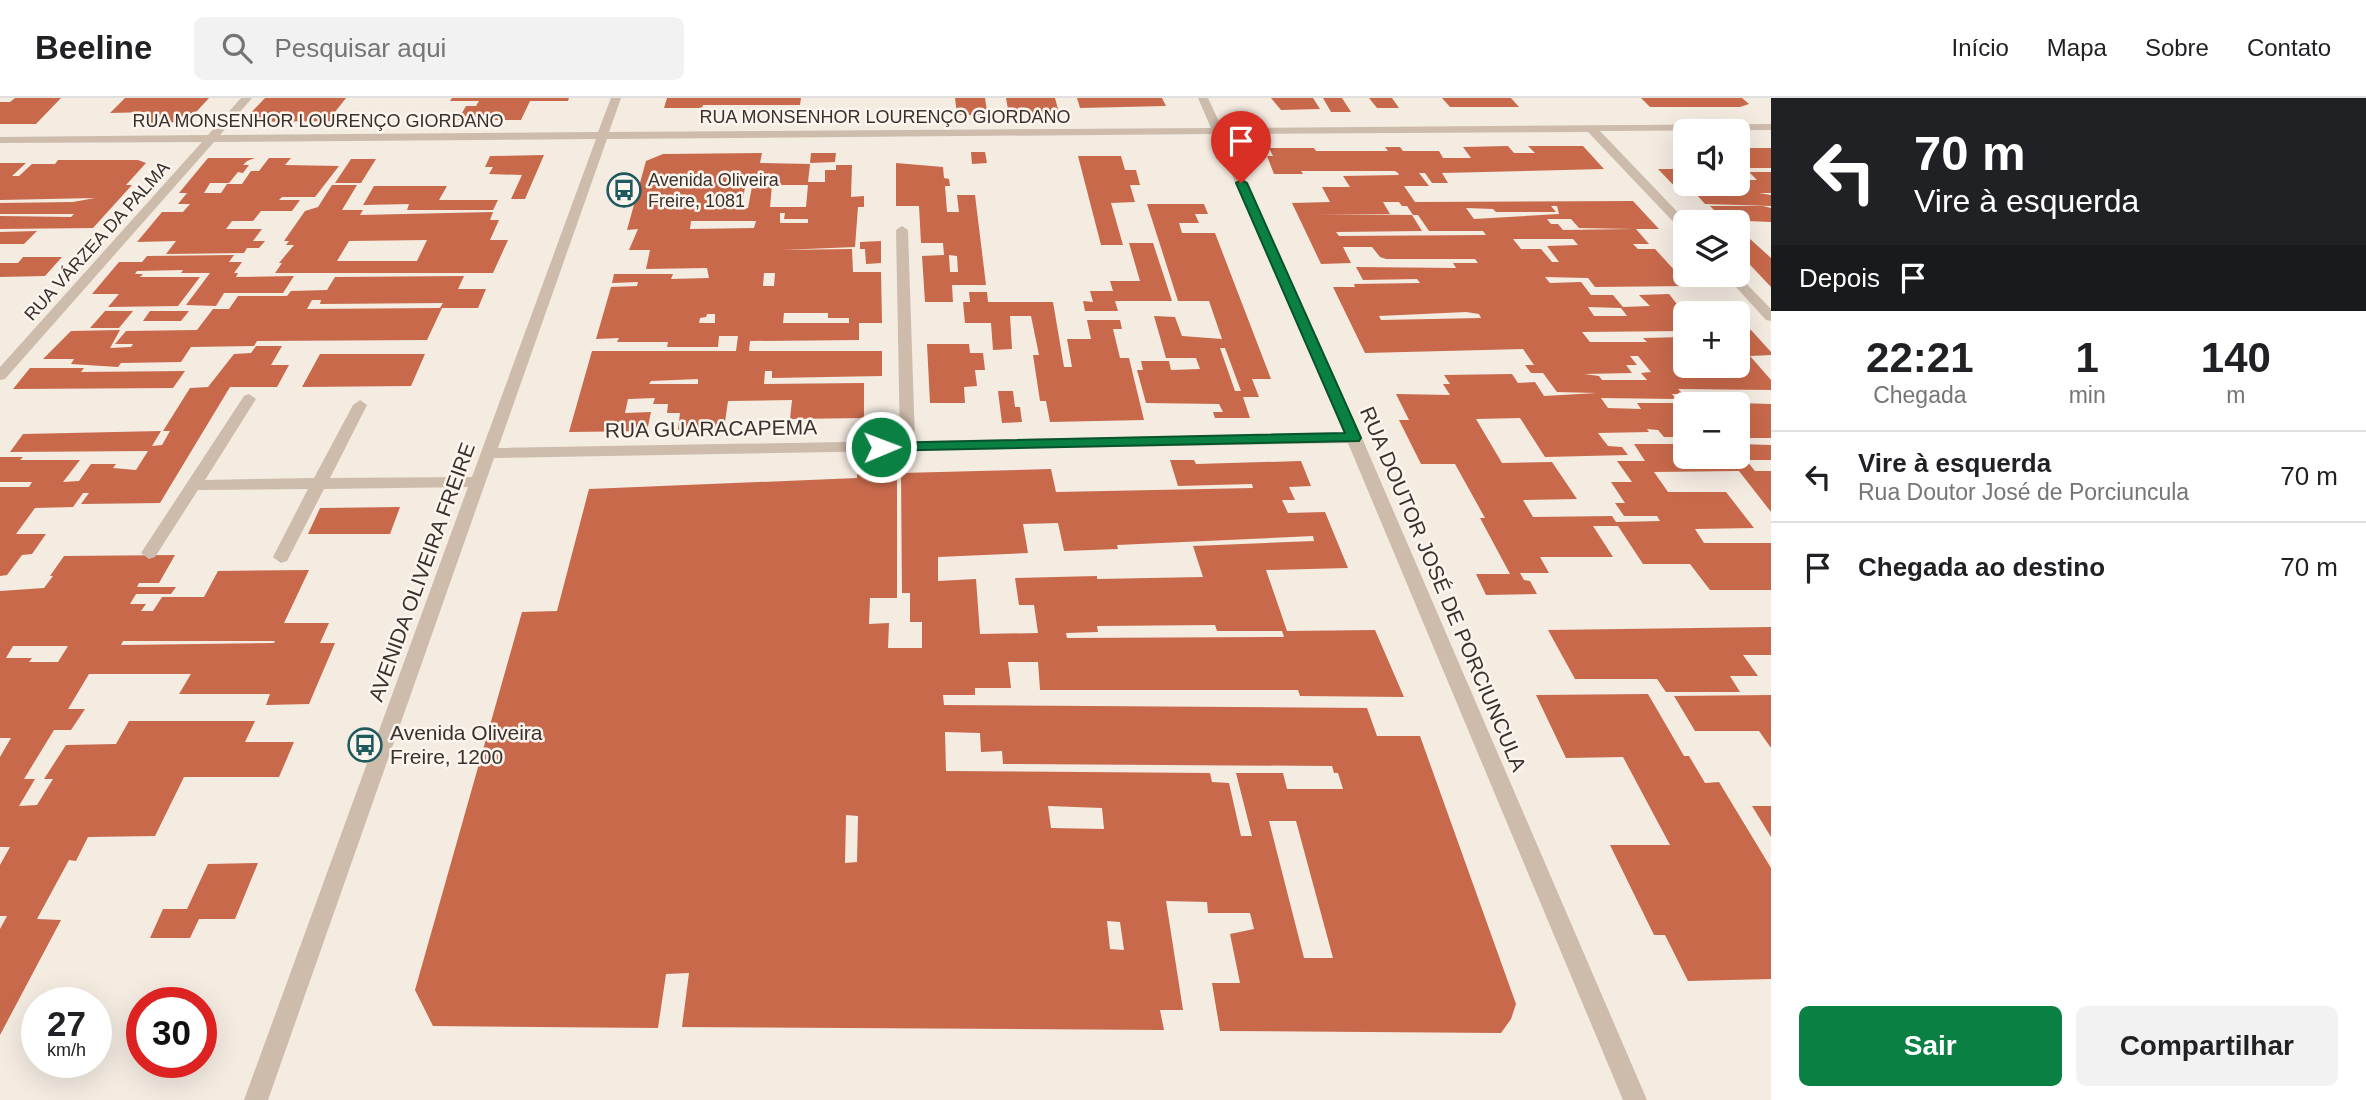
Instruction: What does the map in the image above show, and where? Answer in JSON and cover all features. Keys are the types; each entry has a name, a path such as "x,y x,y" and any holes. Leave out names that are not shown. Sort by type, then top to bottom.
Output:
{"street":[{"name":"RUA VÁRZEA DA PALMA","path":"0,376 247,98"},
{"name":"AVENIDA OLIVEIRA FREIRE","path":"256,1100 616,98"},
{"name":"RUA DOUTOR JOSÉ DE PORCIUNCULA","path":"1203,98 1354,438 1634,1100"},
{"name":"RUA MONSENHOR LOURENÇO GIORDANO","path":"0,140 1771,127"},
{"path":"1592,129 1673,214"},
{"path":"902,230 908,447"},
{"path":"1742,287 1771,317"},
{"path":"149,554 249,399"},
{"path":"281,557 360,405"},
{"name":"RUA GUARACAPEMA","path":"489,453 1354,438"},
{"path":"193,485 479,482"}],"building":[{"path":"15,98 61,98 36,124 0,124 0,102 10,102"},
{"path":"125,98 209,98 187,122 139,123 150,112 110,113"},
{"path":"265,98 346,98 335,112 343,112 336,121 242,122"},
{"path":"452,98 569,98 568,101 530,101 521,120 458,120 466,106 476,106 479,101 450,101"},
{"path":"667,98 801,98 800,105 703,105 702,108 664,108"},
{"path":"955,98 985,98 987,111 996,111 997,115 957,115"},
{"path":"1006,98 1055,98 1059,113 1009,115"},
{"path":"1077,98 1162,98 1166,106 1080,108"},
{"path":"1271,98 1313,98 1320,109 1281,110"},
{"path":"1323,98 1342,98 1351,112 1331,112"},
{"path":"1369,98 1392,98 1399,108 1377,108"},
{"path":"1442,98 1511,98 1519,107 1450,107"},
{"path":"1641,98 1742,98 1749,104 1740,107 1650,107"},
{"path":"1508,146 1514,153 1535,153 1528,146 1583,146 1604,169 1442,173 1448,183 1432,183 1425,173 1419,173 1429,186 1404,186 1415,202 1633,201 1659,229 1636,229 1649,244 1633,244 1638,249 1655,249 1673,269 1673,286 1595,287 1588,278 1545,277 1550,283 1581,282 1591,295 1613,295 1623,307 1650,306 1639,295 1669,294 1674,301 1673,331 1582,332 1590,342 1647,342 1643,338 1673,337 1673,378 1750,378 1750,356 1771,380 1771,390 1678,389 1681,392 1673,392 1673,399 1601,398 1608,408 1641,409 1637,403 1673,403 1673,437 1664,437 1658,430 1647,429 1649,432 1598,433 1608,446 1622,447 1628,455 1545,457 1520,418 1476,419 1502,463 1552,462 1577,499 1523,500 1533,517 1612,516 1616,522 1660,521 1657,516 1624,516 1615,503 1625,503 1611,482 1632,482 1617,461 1645,461 1634,444 1673,444 1673,469 1750,469 1750,465 1755,471 1771,471 1771,512 1739,471 1654,472 1668,492 1726,492 1754,528 1695,529 1704,543 1771,543 1771,590 1710,590 1690,564 1643,564 1618,526 1593,526 1613,557 1540,557 1549,573 1520,573 1524,580 1530,581 1537,594 1486,595 1476,574 1510,574 1480,518 1485,518 1455,464 1421,464 1399,420 1409,420 1396,394 1450,395 1443,384 1450,384 1444,375 1512,374 1518,383 1535,382 1544,396 1597,393 1557,392 1543,373 1531,373 1525,365 1534,365 1523,349 1365,353 1333,287 1420,283 1417,279 1363,280 1356,267 1456,268 1453,263 1478,263 1475,259 1386,259 1380,257 1372,247 1343,247 1351,263 1321,264 1292,203 1330,202 1322,187 1350,187 1343,176 1399,175 1398,173 1301,171 1303,174 1274,174 1267,156 1273,156 1269,148 1388,151 1385,147 1400,147 1403,151 1439,151 1443,158 1471,158 1463,147","holes":["1383,202 1399,202 1402,206 1407,206 1413,215 1418,215 1429,231 1483,231 1486,235 1339,236 1336,232 1422,231 1412,215 1317,214 1390,214","1551,206 1557,206 1559,214 1474,219 1466,208 1493,209 1496,212 1556,212","1547,219 1571,219 1579,228 1634,229 1563,230 1558,224 1551,224","1513,239 1573,239 1578,245 1547,246 1559,262 1552,262 1541,249 1521,249","1588,307 1621,308 1627,316 1594,316","1466,312 1479,314 1481,318 1381,320 1379,316","1630,356 1638,356 1651,372 1641,373 1647,380 1602,380 1599,376 1584,374 1632,373 1626,365 1637,365"]},
{"path":"1750,148 1771,148 1771,168 1750,168"},
{"path":"971,152 985,152 987,163 972,164"},
{"path":"762,153 760,163 810,164 808,182 825,182 825,170 836,170 836,165 852,165 851,197 864,196 864,207 858,207 855,247 782,250 852,249 853,272 881,272 882,323 859,323 859,340 750,341 749,351 882,351 882,376 772,378 772,371 765,371 764,384 864,383 864,418 790,419 792,400 728,401 724,429 678,430 680,413 667,413 668,404 653,404 655,398 628,399 625,413 651,412 647,431 569,432 592,351 736,351 738,336 719,336 718,347 667,347 668,342 617,342 619,338 596,339 611,287 637,286 638,282 612,283 614,274 673,274 671,279 709,278 707,268 646,269 650,250 629,250 638,229 627,230 646,161 663,154","holes":["739,176 754,176 748,208 706,208 742,207 746,180 739,180","772,185 808,185 806,207 770,207","780,213 785,213 784,219 808,219 808,223 780,223","691,221 756,221 754,228 690,229","764,273 775,273 774,286 763,286","784,313 828,313 828,318 849,318 849,323 783,323","715,314 715,323 699,323 700,318","698,379 698,384 649,384 651,381"]},
{"path":"811,153 836,153 835,162 810,163"},
{"path":"544,155 525,199 511,199 522,175 489,174 493,167 485,167 490,156"},
{"path":"1078,156 1121,156 1125,170 1136,170 1140,185 1130,185 1135,202 1111,203 1123,245 1101,245"},
{"path":"208,158 255,158 247,161 243,165 249,165 243,173 238,172 229,183 210,183 204,193 221,193 227,184 242,184 251,171 259,171 269,158 291,158 285,165 339,166 315,197 282,197 279,200 300,200 292,211 261,211 253,221 232,221 226,229 262,229 253,241 265,241 259,248 247,248 244,253 166,254 176,241 137,242 162,212 183,212 190,204 178,204 187,193 179,193"},
{"path":"351,159 376,159 361,183 335,183"},
{"path":"58,160 138,160 146,163 126,185 132,185 93,228 0,229 0,216 71,217 74,214 0,214 0,203 73,202 95,198 0,200 0,163 26,163 12,176 19,176 32,164 55,164"},
{"path":"896,163 943,167 944,178 949,179 950,186 945,186 947,212 959,212 957,195 975,195 986,285 952,285 953,302 925,302 922,256 944,255 943,243 921,243 919,206 896,206","holes":["949,255 957,256 958,272 950,272"]},
{"path":"1658,169 1673,169 1673,185"},
{"path":"1750,172 1771,172 1771,193 1759,193 1771,195 1771,206 1705,204 1698,196 1750,196 1750,180 1757,180"},
{"path":"332,185 357,185 342,210 363,210 360,215 493,212 490,220 499,220 490,240 508,240 493,273 275,273 282,263 279,263 294,245 286,245 289,241 284,241 305,211 318,207","holes":["427,240 417,261 337,261 349,241"]},
{"path":"374,186 447,186 439,200 498,200 493,210 407,210 409,204 363,205"},
{"path":"1147,204 1204,204 1208,214 1195,214 1199,223 1179,223 1182,233 1215,233 1271,379 1252,379 1259,397 1243,397 1250,418 1215,418 1213,412 1223,412 1219,404 1146,403 1137,370 1143,370 1141,361 1169,361 1171,370 1200,369 1196,358 1166,358 1154,316 1175,317 1182,336 1222,339 1209,301 1178,301","holes":["1220,348 1225,348 1241,391 1235,391"]},
{"path":"1710,206 1763,206 1771,208 1771,222 1750,221 1750,210 1714,210"},
{"path":"37,231 24,244 0,244 0,232"},
{"path":"1750,239 1771,258 1771,287 1750,265"},
{"path":"881,241 881,263 866,264 865,249 860,249 860,242"},
{"path":"1129,243 1153,243 1172,301 1115,301 1118,311 1085,311 1083,301 1093,302 1090,291 1113,291 1110,281 1140,281"},
{"path":"234,255 229,262 242,262 234,273 238,273 236,277 294,276 283,293 224,293 216,306 186,305 210,273 181,273 183,270 137,271 135,274 143,274 140,277 200,277 178,306 108,307 119,294 92,294 119,262 142,262 147,256"},
{"path":"23,257 62,257 45,276 0,277 0,263 18,263"},
{"path":"464,276 458,289 486,289 478,308 442,308 427,340 257,341 254,346 191,347 181,362 121,363 118,367 71,364 74,359 43,359 71,331 120,330 110,348 131,347 133,344 115,344 126,331 197,330 213,309 229,309 238,296 287,296 291,291 327,290 335,277","holes":["312,300 321,300 320,304 443,303 440,308 307,309"]},
{"path":"969,292 987,292 988,302 1053,302 1064,367 1072,367 1067,339 1091,339 1087,320 1120,320 1122,329 1113,329 1120,358 1129,358 1144,420 1050,422 1046,401 1040,401 1033,355 1039,355 1031,316 1010,316 1012,349 993,350 991,323 965,323 963,302 970,302"},
{"path":"105,311 133,311 119,328 90,328"},
{"path":"150,311 189,311 181,321 143,321"},
{"path":"1750,330 1771,352 1771,355 1750,356"},
{"path":"927,344 969,344 970,353 983,353 985,370 975,370 977,386 964,387 965,403 930,403"},
{"path":"256,346 282,346 271,365 289,365 277,387 230,387 160,503 81,504 89,493 83,493 73,507 35,508 16,534 46,534 32,554 22,555 7,575 0,576 0,487 29,487 32,482 0,482 0,457 23,457 20,460 80,460 63,482 79,481 91,464 116,464 113,468 136,470 148,451 10,452 23,434 161,431 152,446 162,445 170,431 163,431 190,388 208,387 234,354 251,353"},
{"path":"320,354 425,354 411,386 302,387"},
{"path":"30,368 84,368 81,372 185,371 173,388 13,389"},
{"path":"998,391 1013,391 1015,407 1020,407 1022,422 1002,423"},
{"path":"1750,403 1771,404 1771,438 1750,438"},
{"path":"1750,444 1771,445 1771,460 1750,460"},
{"path":"1170,460 1194,460 1196,464 1301,461 1311,486 1289,487 1295,500 1282,500 1288,513 1325,512 1348,568 1266,570 1287,631 1375,630 1404,697 1300,696 1298,690 1040,690 1038,662 1008,662 1011,688 975,688 975,695 943,695 944,705 1367,708 1377,736 1420,736 1516,1004 1511,1019 1501,1033 1220,1031 1212,983 1240,983 1230,934 1254,929 1250,913 1208,913 1207,902 1166,901 1183,1010 1160,1010 1164,1030 682,1027 689,973 666,974 658,1028 433,1026 415,990 522,612 557,611 589,489 857,478 857,474 897,473 897,598 870,598 869,624 889,623 888,648 922,648 922,622 910,622 910,593 902,593 901,473 1051,469 1056,492 1253,488 1252,484 1178,486","holes":["1058,523 1064,551 1118,549 1117,545 1313,536 1314,541 1193,546 1203,577 1015,578 1019,605 1034,605 1038,633 980,634 976,579 938,581 938,557 1028,553 1023,524","1215,625 1217,631 1282,631 1284,637 1067,638 1066,633 1098,632 1097,626","945,732 980,733 981,752 1002,751 1003,764 1332,766 1334,773 1338,773 1343,789 1287,789 1283,773 1236,773 1252,836 1241,836 1229,783 1212,782 1210,773 946,771","1048,806 1102,808 1104,829 1051,828","846,815 858,816 857,862 845,863","1269,821 1296,821 1333,958 1304,958","1107,921 1120,922 1124,950 1110,949"]},
{"path":"400,507 390,534 308,534 320,508"},
{"path":"175,555 159,583 139,583 137,587 176,587 171,594 136,594 130,604 146,604 141,611 153,611 162,597 204,597 218,571 309,570 284,623 329,623 320,643 335,643 309,704 266,705 270,694 179,694 191,674 89,674 68,709 85,709 71,730 54,730 24,779 35,779 19,806 37,805 53,779 44,779 66,745 116,744 129,721 255,721 245,742 294,742 279,777 184,777 155,836 88,837 76,861 69,860 37,919 61,920 25,987 21,987 21,995 0,1035 0,929 7,916 0,916 0,865 10,847 0,847 0,757 11,738 0,738 0,591 44,588 53,576 50,576 64,556","holes":["123,641 275,641 274,643 121,645","13,646 68,646 58,662 29,662 32,658 6,658"]},
{"path":"1771,627 1771,655 1743,655 1758,676 1730,676 1740,692 1666,692 1657,679 1575,679 1548,630"},
{"path":"1648,694 1684,756 1689,756 1705,783 1719,782 1771,868 1771,979 1688,981 1665,935 1654,935 1610,845 1670,845 1623,757 1566,758 1536,695"},
{"path":"1771,695 1771,748 1759,731 1695,731 1674,696"},
{"path":"1752,806 1771,806 1771,837"},
{"path":"258,863 235,919 199,919 190,938 150,938 163,909 187,909 208,864"}],"place":[{"name":"Avenida Oliveira Freire, 1081","path":"624,190"},
{"name":"Avenida Oliveira Freire, 1200","path":"365,745"}],"route":[{"path":"881,447 1354,438 1241,183"}]}
